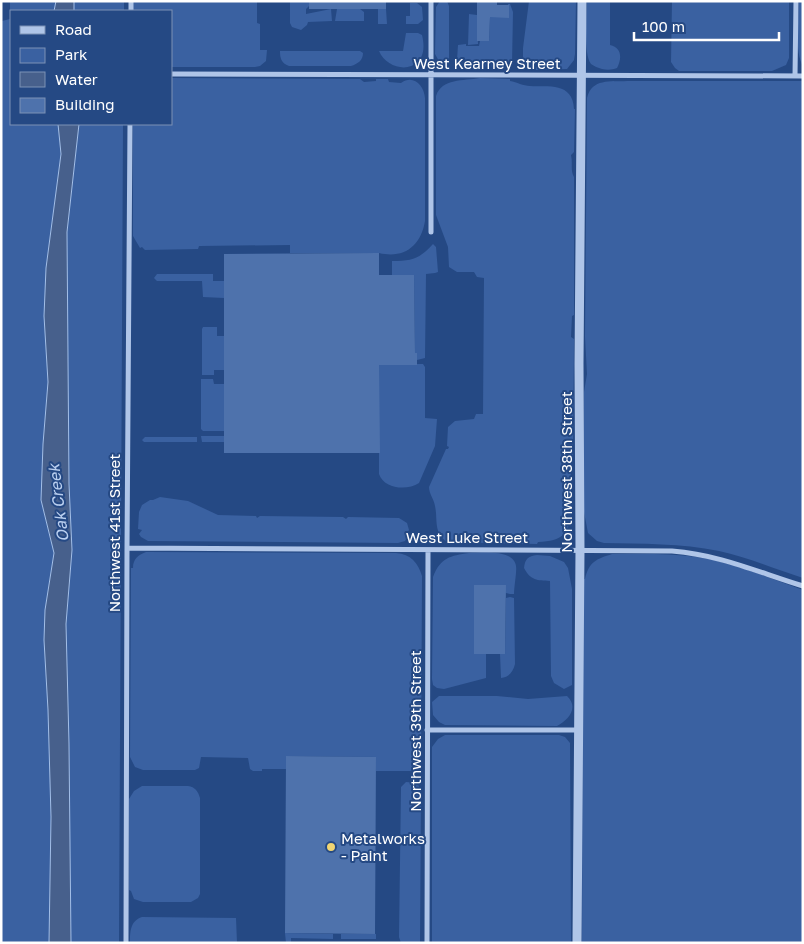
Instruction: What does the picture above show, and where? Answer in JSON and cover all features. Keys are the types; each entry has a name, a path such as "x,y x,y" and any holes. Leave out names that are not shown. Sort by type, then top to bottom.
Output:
{"street":[{"path":"431,1 431,232"},
{"name":"Northwest 38th Street","path":"578,943 582,1"},
{"path":"795,76 796,1"},
{"name":"West Kearney Street","path":"172,74 803,76"},
{"name":"Northwest 41st Street","path":"126,943 126,548 130,125"},
{"name":"West Luke Street","path":"126,548 656,551 700,554 738,563 803,586"},
{"name":"Northwest 39th Street","path":"427,943 428,550"},
{"path":"427,730 579,730"}],"green space":[{"path":"10,1 56,1 54,10 10,10"},
{"path":"74,1 124,1 124,10 74,10"},
{"path":"133,1 257,1 257,23 260,24 260,50 267,50 266,61 260,66 255,67 172,67 172,10 133,10"},
{"path":"290,1 309,1 306,14 331,9 332,21 308,22 301,30 292,27 290,23"},
{"path":"440,1 447,1 449,6 449,58 444,65 440,63 435,54 436,7"},
{"path":"529,1 576,1 575,54 574,60 567,69 535,70 523,62"},
{"path":"587,1 610,1 610,45 617,48 620,54 617,68 610,70 601,69 591,64 586,43"},
{"path":"672,1 789,1 789,58 786,65 772,71 679,71 671,62"},
{"path":"799,1 803,1 803,66 800,60 798,44"},
{"path":"410,3 417,3 422,7 423,20 418,24 406,24 406,16 410,16"},
{"path":"508,4 510,4 513,12 512,64 499,67 460,66 457,60 458,45 479,46 480,41 489,41 490,17 509,17"},
{"path":"337,9 360,9 364,12 364,21 335,21"},
{"path":"378,9 386,9 387,24 378,24"},
{"path":"469,14 477,15 478,44 468,45"},
{"path":"10,19 10,125 58,125 61,154 46,268 44,316 48,382 41,500 54,553 45,610 44,640 51,817 49,943 1,943 2,21"},
{"path":"406,33 422,35 423,48 421,58 415,64 408,67 400,67 384,59 379,51 403,51"},
{"path":"280,51 360,51 363,53 360,61 351,66 289,66 282,60"},
{"path":"172,78 360,79 364,82 388,79 389,82 401,83 414,80 423,89 425,98 425,221 420,237 410,249 396,254 290,253 290,245 199,246 198,249 145,250 142,247 140,248 133,236 133,125 172,125"},
{"path":"480,78 510,79 510,81 527,86 558,88 569,94 575,109 574,152 571,155 574,177 574,315 572,316 571,337 574,339 573,458 571,474 573,509 569,525 563,535 553,540 538,542 537,544 447,542 438,530 435,506 429,490 446,449 449,447 447,446 448,427 455,421 474,419 476,414 483,414 484,278 477,277 474,272 457,272 449,267 448,247 436,215 436,96 439,90 448,83"},
{"path":"627,81 803,81 803,578 750,560 705,548 676,545 604,543 597,541 588,533 584,512 584,392 587,374 585,337 587,98 589,92 597,84"},
{"path":"79,125 123,125 119,943 71,943 66,624 72,550 69,484 67,232"},
{"path":"433,244 436,247 438,272 426,274 425,358 417,360 417,353 415,353 414,275 392,275 392,261 415,258 424,253"},
{"path":"157,274 213,274 213,281 224,281 224,298 203,297 202,281 157,281 154,278"},
{"path":"203,327 217,327 217,336 224,336 224,370 214,370 214,375 202,375"},
{"path":"423,364 425,367 425,418 437,419 435,446 419,483 402,488 391,486 379,474 379,365"},
{"path":"201,379 213,379 214,384 224,384 224,431 203,431 201,429"},
{"path":"201,436 224,436 224,442 202,442"},
{"path":"145,437 197,437 197,442 144,442 142,440"},
{"path":"160,497 188,501 218,515 256,516 257,518 260,516 343,517 346,519 348,517 399,518 407,523 409,530 407,533 409,534 405,541 398,543 148,541 139,534 142,530 138,529 139,512 142,505"},
{"path":"146,552 396,553 410,557 416,563 422,576 421,764 419,768 414,771 376,771 376,757 287,756 286,769 262,769 262,771 250,769 248,758 201,757 199,768 195,770 143,770 135,767 130,757 131,568 133,568 136,558"},
{"path":"497,553 510,557 516,566 514,594 474,585 474,654 486,654 486,678 444,689 437,688 433,685 432,679 433,577 443,561 456,555"},
{"path":"612,554 676,555 710,559 737,566 803,590 803,943 582,943 583,579 585,579 591,564 602,557"},
{"path":"537,555 550,556 564,562 568,568 572,589 572,685 564,689 554,683 551,676 550,581 532,578 524,568 527,558"},
{"path":"506,598 514,598 515,664 510,674 501,678 500,654 505,654"},
{"path":"439,696 497,696 528,699 567,696 571,700 572,709 569,717 557,726 445,725 439,722 433,715 432,702"},
{"path":"445,735 559,735 565,737 570,743 571,943 432,943 432,747 438,739"},
{"path":"406,782 417,783 421,790 420,943 401,943 399,937 401,787"},
{"path":"142,786 188,786 197,791 200,798 200,894 198,898 191,902 143,902 134,899 129,890 129,799 134,791"},
{"path":"142,917 236,918 237,943 130,943 133,924"},
{"path":"285,933 333,934 333,939 291,938 291,943 286,943"},
{"path":"341,934 376,934 376,939 341,939"}],"water":[{"path":"56,1 74,1 74,10 54,10"},
{"name":"Oak Creek","path":"58,125 79,125 67,232 69,484 72,550 66,624 71,943 49,943 51,817 44,640 45,610 54,553 41,500 48,382 44,316 46,268 61,154"}],"building":[{"path":"309,1 386,1 386,9 309,9"},
{"path":"477,1 497,1 497,5 509,5 509,18 490,17 489,41 477,41"},
{"path":"379,253 379,275 414,275 415,353 417,353 417,365 379,365 380,453 224,453 224,254"},
{"path":"474,585 506,585 505,654 474,654"},
{"name":"Metalworks - Paint","path":"286,756 376,757 375,934 285,933"}],"place":[{"name":"Metalworks - Paint","path":"331,847"}]}
